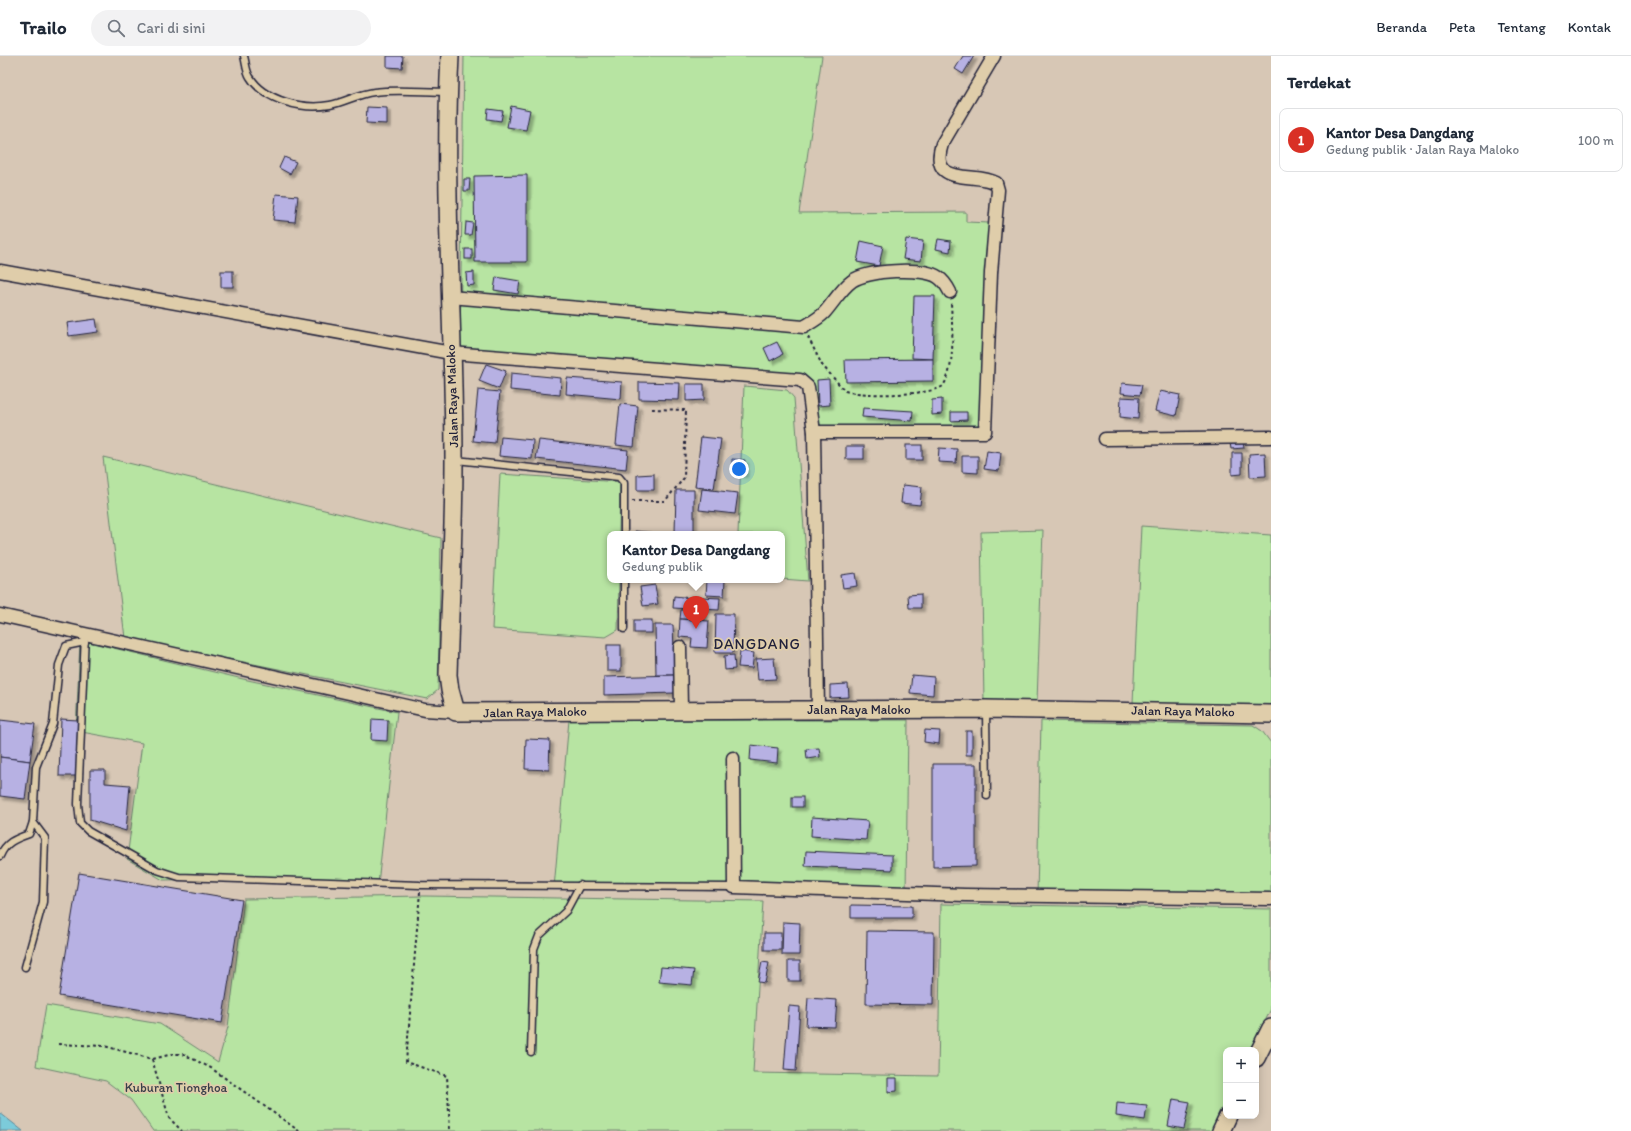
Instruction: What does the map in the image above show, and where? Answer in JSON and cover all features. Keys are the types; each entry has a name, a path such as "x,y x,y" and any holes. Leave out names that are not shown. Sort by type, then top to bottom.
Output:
{"street":[{"name":"Jalan Raya Maloko","path":"450,56 448,92 450,297 454,460 448,675 450,690 456,712 986,709 1271,714"},
{"path":"814,432 985,432 991,273 998,190 996,183 991,180 952,176 943,169 939,160 939,152 942,144 994,56"},
{"path":"0,271 451,353 800,380 808,387 814,432 818,710"},
{"path":"450,297 804,327 822,314 851,282 868,274 888,272 926,273 938,277 945,283 950,292"},
{"path":"1105,439 1271,437"},
{"path":"0,615 85,638 425,710 456,712"},
{"path":"680,648 681,710"},
{"path":"733,758 734,887 965,895 1271,899"},
{"path":"1259,1052 1271,1028"},
{"path":"1221,1131 1227,1119"}],"lane":[{"path":"244,56 250,76 263,90 280,100 303,105 330,105 373,92 448,92"},
{"path":"454,460 620,477 624,484 624,531"},
{"path":"624,583 624,629"},
{"path":"0,856 4,847 12,840 29,834 33,822 36,767 53,724 59,665 66,646 85,638 78,804 80,822 88,831 157,870 179,876 420,885 734,887"},
{"path":"986,709 987,796"},
{"path":"25,967 43,902 45,838 33,822"},
{"path":"531,1052 534,949 539,936 566,911 580,885"}],"path":[{"path":"804,327 822,365 845,391 876,394 930,392 943,386 950,370 952,348 950,292"},
{"path":"624,501 665,501 684,478 686,410 652,408"},
{"path":"420,885 406,1062 447,1076 450,1131"},
{"path":"58,1044 104,1046 152,1059 172,1054 183,1054 211,1068 299,1131"},
{"path":"152,1059 169,1118 182,1131"}],"green space":[{"path":"464,56 822,56 799,213 966,212 966,222 989,223 979,432 810,428 807,378 460,347"},
{"path":"744,386 787,390 794,398 808,581 785,579 785,531 738,531"},
{"path":"103,457 441,538 438,690 427,699 125,638"},
{"path":"500,474 620,482 619,531 607,531 607,583 619,583 618,630 606,637 492,629"},
{"path":"1141,526 1271,535 1271,705 1133,703"},
{"path":"1043,530 1037,702 984,702 981,532"},
{"path":"80,640 243,679 397,712 378,884 222,879 163,880 127,859 142,743 76,731"},
{"path":"569,720 908,720 906,894 554,888"},
{"path":"1041,721 1253,725 1262,731 1271,743 1271,897 1037,896"},
{"name":"Kuburan Tionghoa","path":"424,896 763,901 753,1073 938,1076 941,904 1271,909 1271,1009 1252,1047 1223,1047 1223,1109 1213,1131 153,1131 131,1100 106,1081 36,1066 46,1005 160,1024 218,1062 228,1027 244,899"}],"water":[{"path":"0,1113 23,1131 0,1131"}],"building":[{"path":"387,56 403,56 402,68 387,67"},
{"path":"963,56 974,56 963,74 955,69"},
{"path":"511,106 530,110 526,130 507,127"},
{"path":"367,107 387,108 387,124 366,123"},
{"path":"488,109 503,111 501,121 487,119"},
{"path":"284,157 296,162 290,174 279,168"},
{"path":"527,175 527,262 475,262 474,176"},
{"path":"464,179 470,179 469,191 464,191"},
{"path":"276,194 298,196 295,222 273,220"},
{"path":"466,222 473,223 471,235 465,235"},
{"path":"906,239 923,241 921,261 903,259"},
{"path":"938,239 951,241 950,252 936,249"},
{"path":"861,241 883,246 879,266 857,262"},
{"path":"465,249 472,249 472,259 465,259"},
{"path":"221,271 233,271 233,287 221,287"},
{"path":"474,272 474,285 467,286 466,273"},
{"path":"496,277 520,281 518,294 494,290"},
{"path":"914,296 935,296 933,359 912,358"},
{"path":"96,319 98,332 69,336 67,323"},
{"path":"777,342 783,354 770,361 764,348"},
{"path":"933,359 933,381 846,382 845,360"},
{"path":"486,364 506,371 499,389 479,381"},
{"path":"511,373 561,378 560,395 510,390"},
{"path":"567,378 622,382 621,399 566,394"},
{"path":"829,379 830,405 818,406 817,380"},
{"path":"639,382 680,383 679,400 639,399"},
{"path":"1122,383 1142,385 1140,395 1121,393"},
{"path":"686,384 704,384 704,400 686,401"},
{"path":"478,390 500,392 495,443 473,441"},
{"path":"1160,391 1180,395 1176,416 1155,411"},
{"path":"1121,397 1139,398 1138,419 1120,417"},
{"path":"942,399 942,414 932,415 932,400"},
{"path":"620,404 638,406 634,447 616,445"},
{"path":"863,408 913,411 912,421 862,417"},
{"path":"951,412 967,412 967,420 951,421"},
{"path":"501,437 533,440 532,459 499,456"},
{"path":"701,437 721,439 714,489 695,487"},
{"path":"539,440 628,450 626,469 536,459"},
{"path":"1243,441 1244,448 1231,449 1230,443"},
{"path":"906,445 922,445 922,460 906,460"},
{"path":"846,446 864,446 864,459 846,459"},
{"path":"939,448 957,449 956,463 938,462"},
{"path":"987,451 1001,453 999,471 984,469"},
{"path":"1232,453 1242,453 1242,474 1232,475"},
{"path":"1265,453 1266,476 1250,477 1249,454"},
{"path":"962,456 978,456 978,473 962,472"},
{"path":"732,459 745,460 744,474 732,473"},
{"path":"654,474 654,490 637,490 637,475"},
{"path":"903,485 922,487 920,505 901,503"},
{"path":"702,489 738,493 735,514 699,510"},
{"path":"676,490 694,490 694,531 675,531"},
{"path":"855,573 857,586 843,588 841,575"},
{"path":"707,583 725,583 724,596 706,595"},
{"path":"655,585 658,604 643,606 640,587"},
{"path":"921,594 921,608 909,608 908,595"},
{"path":"674,596 691,598 690,609 673,608"},
{"path":"702,597 720,598 719,610 701,609"},
{"path":"681,610 704,612 704,620 680,619"},
{"path":"716,614 734,614 733,653 715,653"},
{"path":"680,619 709,621 707,648 691,647 692,638 679,637"},
{"path":"634,620 652,620 652,633 634,633"},
{"path":"655,625 673,625 675,675 656,675"},
{"path":"607,645 621,645 621,671 607,671"},
{"path":"740,651 754,653 752,668 738,667"},
{"path":"734,655 735,669 725,670 724,656"},
{"path":"774,658 776,679 758,680 756,659"},
{"path":"675,675 675,693 604,695 604,677"},
{"path":"912,675 934,677 933,695 910,693"},
{"path":"848,684 849,697 830,698 830,685"},
{"path":"61,719 78,720 76,776 59,776"},
{"path":"372,719 388,720 387,741 371,740"},
{"path":"0,720 35,724 30,761 0,757"},
{"path":"925,730 940,731 939,744 924,742"},
{"path":"966,731 972,731 972,755 966,755"},
{"path":"526,739 550,740 549,770 525,769"},
{"path":"751,745 778,748 777,763 750,760"},
{"path":"819,748 820,757 807,759 806,749"},
{"path":"0,757 30,761 25,799 0,796"},
{"path":"933,764 976,764 976,866 933,867"},
{"path":"90,770 105,770 105,783 130,785 126,831 90,820"},
{"path":"792,797 803,797 803,807 792,807"},
{"path":"812,817 868,821 866,840 811,836"},
{"path":"806,851 892,855 892,870 805,866"},
{"path":"79,873 242,900 222,1023 59,996"},
{"path":"851,905 912,906 912,918 851,918"},
{"path":"783,922 800,923 799,955 782,955"},
{"path":"867,931 934,932 933,1005 866,1004"},
{"path":"764,933 781,933 781,950 764,950"},
{"path":"788,961 800,961 800,981 788,981"},
{"path":"762,962 769,963 765,983 758,982"},
{"path":"661,967 694,970 692,985 659,982"},
{"path":"808,998 837,1000 835,1027 806,1026"},
{"path":"789,1006 800,1007 796,1071 784,1070"},
{"path":"888,1078 897,1078 897,1091 888,1092"},
{"path":"1173,1099 1190,1102 1184,1129 1168,1126"},
{"path":"1117,1103 1147,1106 1145,1120 1116,1116"}],"place":[{"name":"Kantor Desa Dangdang","path":"696,629"}],"district":[{"name":"DANGDANG","path":"757,644"}]}
